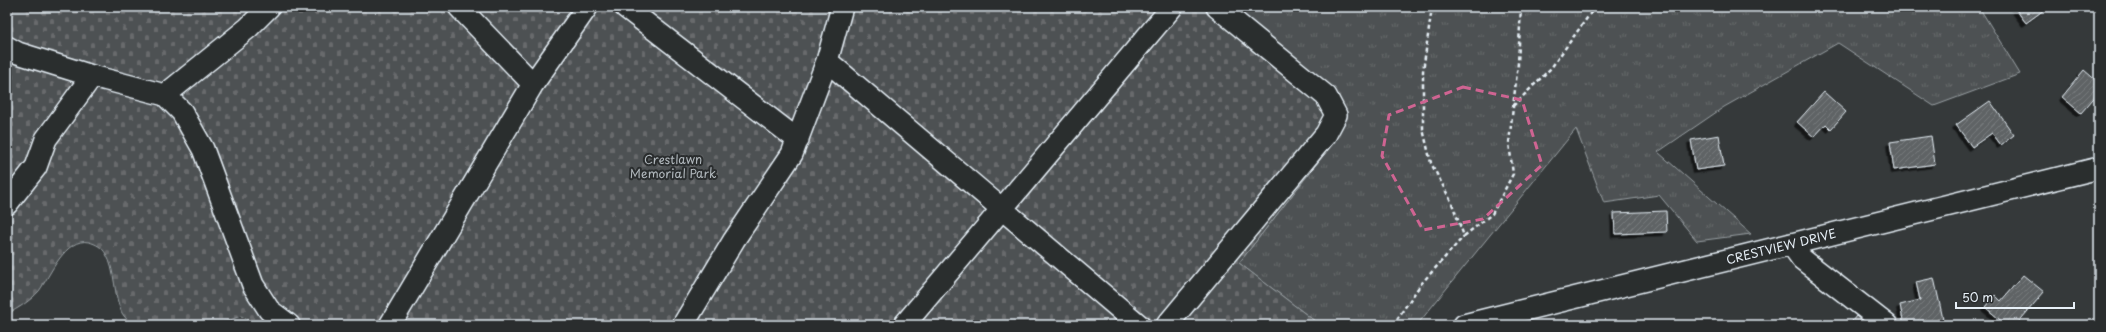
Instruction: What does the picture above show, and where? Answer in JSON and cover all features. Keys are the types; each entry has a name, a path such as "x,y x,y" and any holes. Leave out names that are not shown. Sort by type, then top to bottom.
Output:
{"street":[{"path":"165,95 248,28 269,7"},
{"path":"459,7 533,84"},
{"path":"390,325 533,84 587,7"},
{"path":"625,7 798,140"},
{"path":"684,325 734,240 792,154 827,61 842,7"},
{"path":"904,325 1172,7"},
{"path":"1168,325 1326,134 1336,115 1326,96 1218,7"},
{"path":"7,47 18,53 92,76 165,95 182,112 203,149 253,286 269,310 289,325"},
{"path":"827,61 1139,325"},
{"path":"7,204 36,167 46,139 92,76"},
{"name":"CRESTVIEW DRIVE","path":"1464,325 2099,168"},
{"path":"1791,244 1802,259 1887,325"}],"path":[{"path":"1432,7 1423,71 1423,129 1431,163 1451,201 1464,236"},
{"path":"1393,325 1421,284 1464,236 1492,214 1513,174 1509,143 1518,63 1521,9 1518,7"},
{"path":"1513,106 1551,68 1595,7"}],"highlighted area":[{"path":"1463,87 1522,100 1542,165 1483,219 1423,230 1382,156 1389,115"}],"green space":[{"name":"Crestlawn Memorial Park","path":"7,7 1234,7 1316,77 1340,104 1336,139 1239,263 1320,325 260,325 241,316 216,325 132,325 123,314 119,306 111,268 106,254 99,246 89,242 80,242 73,245 66,251 59,259 39,291 24,304 7,314"},
{"path":"1234,7 1979,7 2020,74 1934,106 1838,43 1724,107 1658,152 1751,234 1697,241 1659,195 1604,203 1576,129 1417,325 1320,325 1239,263 1336,139 1316,77"}],"building":[{"path":"2014,7 2048,7 2026,23"},
{"path":"2084,70 2099,83 2099,92 2081,113 2062,97"},
{"path":"1824,92 1846,112 1831,129 1826,124 1814,137 1797,122"},
{"path":"1990,101 2014,135 2001,145 1992,133 1972,147 1956,125"},
{"path":"1719,135 1724,166 1696,170 1691,140"},
{"path":"1931,136 1935,164 1894,170 1890,142"},
{"path":"1666,211 1667,232 1615,234 1614,213"},
{"path":"2023,275 2044,292 2016,325 2006,325 1985,307 1995,295 2001,301"},
{"path":"1934,278 1943,319 1917,325 1904,325 1900,305 1920,300 1916,282"},
{"path":"1856,316 1867,325 1849,325"}]}
